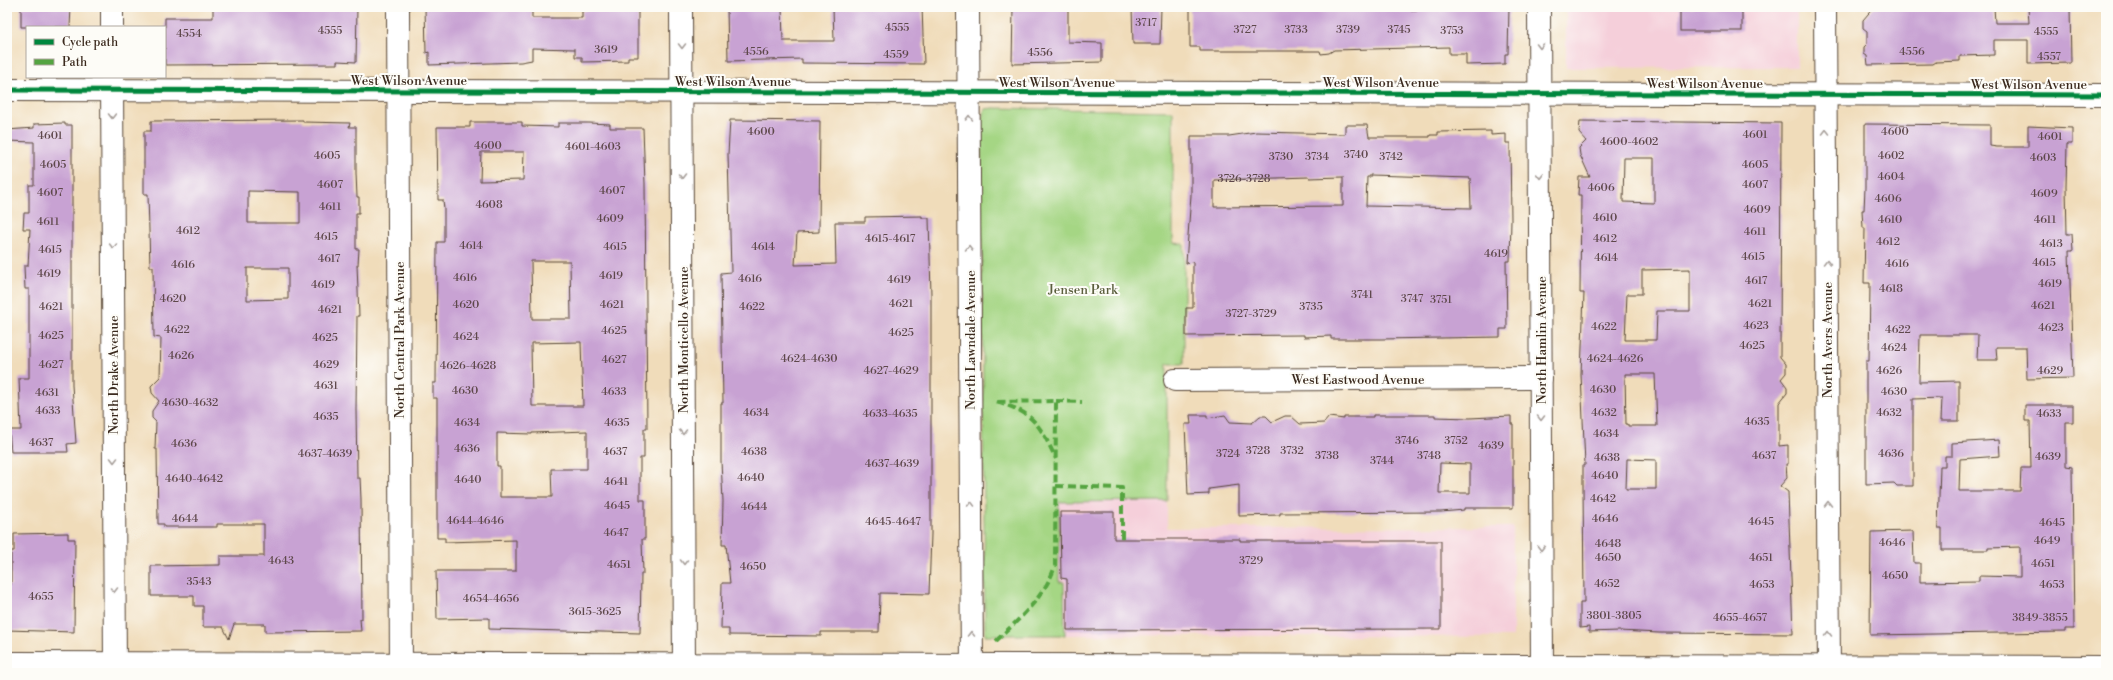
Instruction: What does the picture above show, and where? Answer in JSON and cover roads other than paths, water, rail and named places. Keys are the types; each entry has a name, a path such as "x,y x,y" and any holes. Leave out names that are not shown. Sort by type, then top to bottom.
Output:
{"street":[{"path":"112,7 112,26"},
{"name":"North Central Park Avenue","path":"398,7 401,669"},
{"name":"North Monticello Avenue","path":"681,7 684,669"},
{"name":"North Lawndale Avenue","path":"968,7 972,669"},
{"name":"North Hamlin Avenue","path":"1539,7 1542,670"},
{"name":"North Avers Avenue","path":"1825,7 1829,670"},
{"name":"West Wilson Avenue","path":"7,90 112,84 398,91 2106,95"},
{"name":"North Drake Avenue","path":"112,84 115,668"},
{"name":"West Eastwood Avenue","path":"1175,380 1541,378"},
{"path":"7,663 115,668 401,669 1829,670 2106,667"}],"park label":[{"name":"Jensen Park","path":"1083,289"}]}
